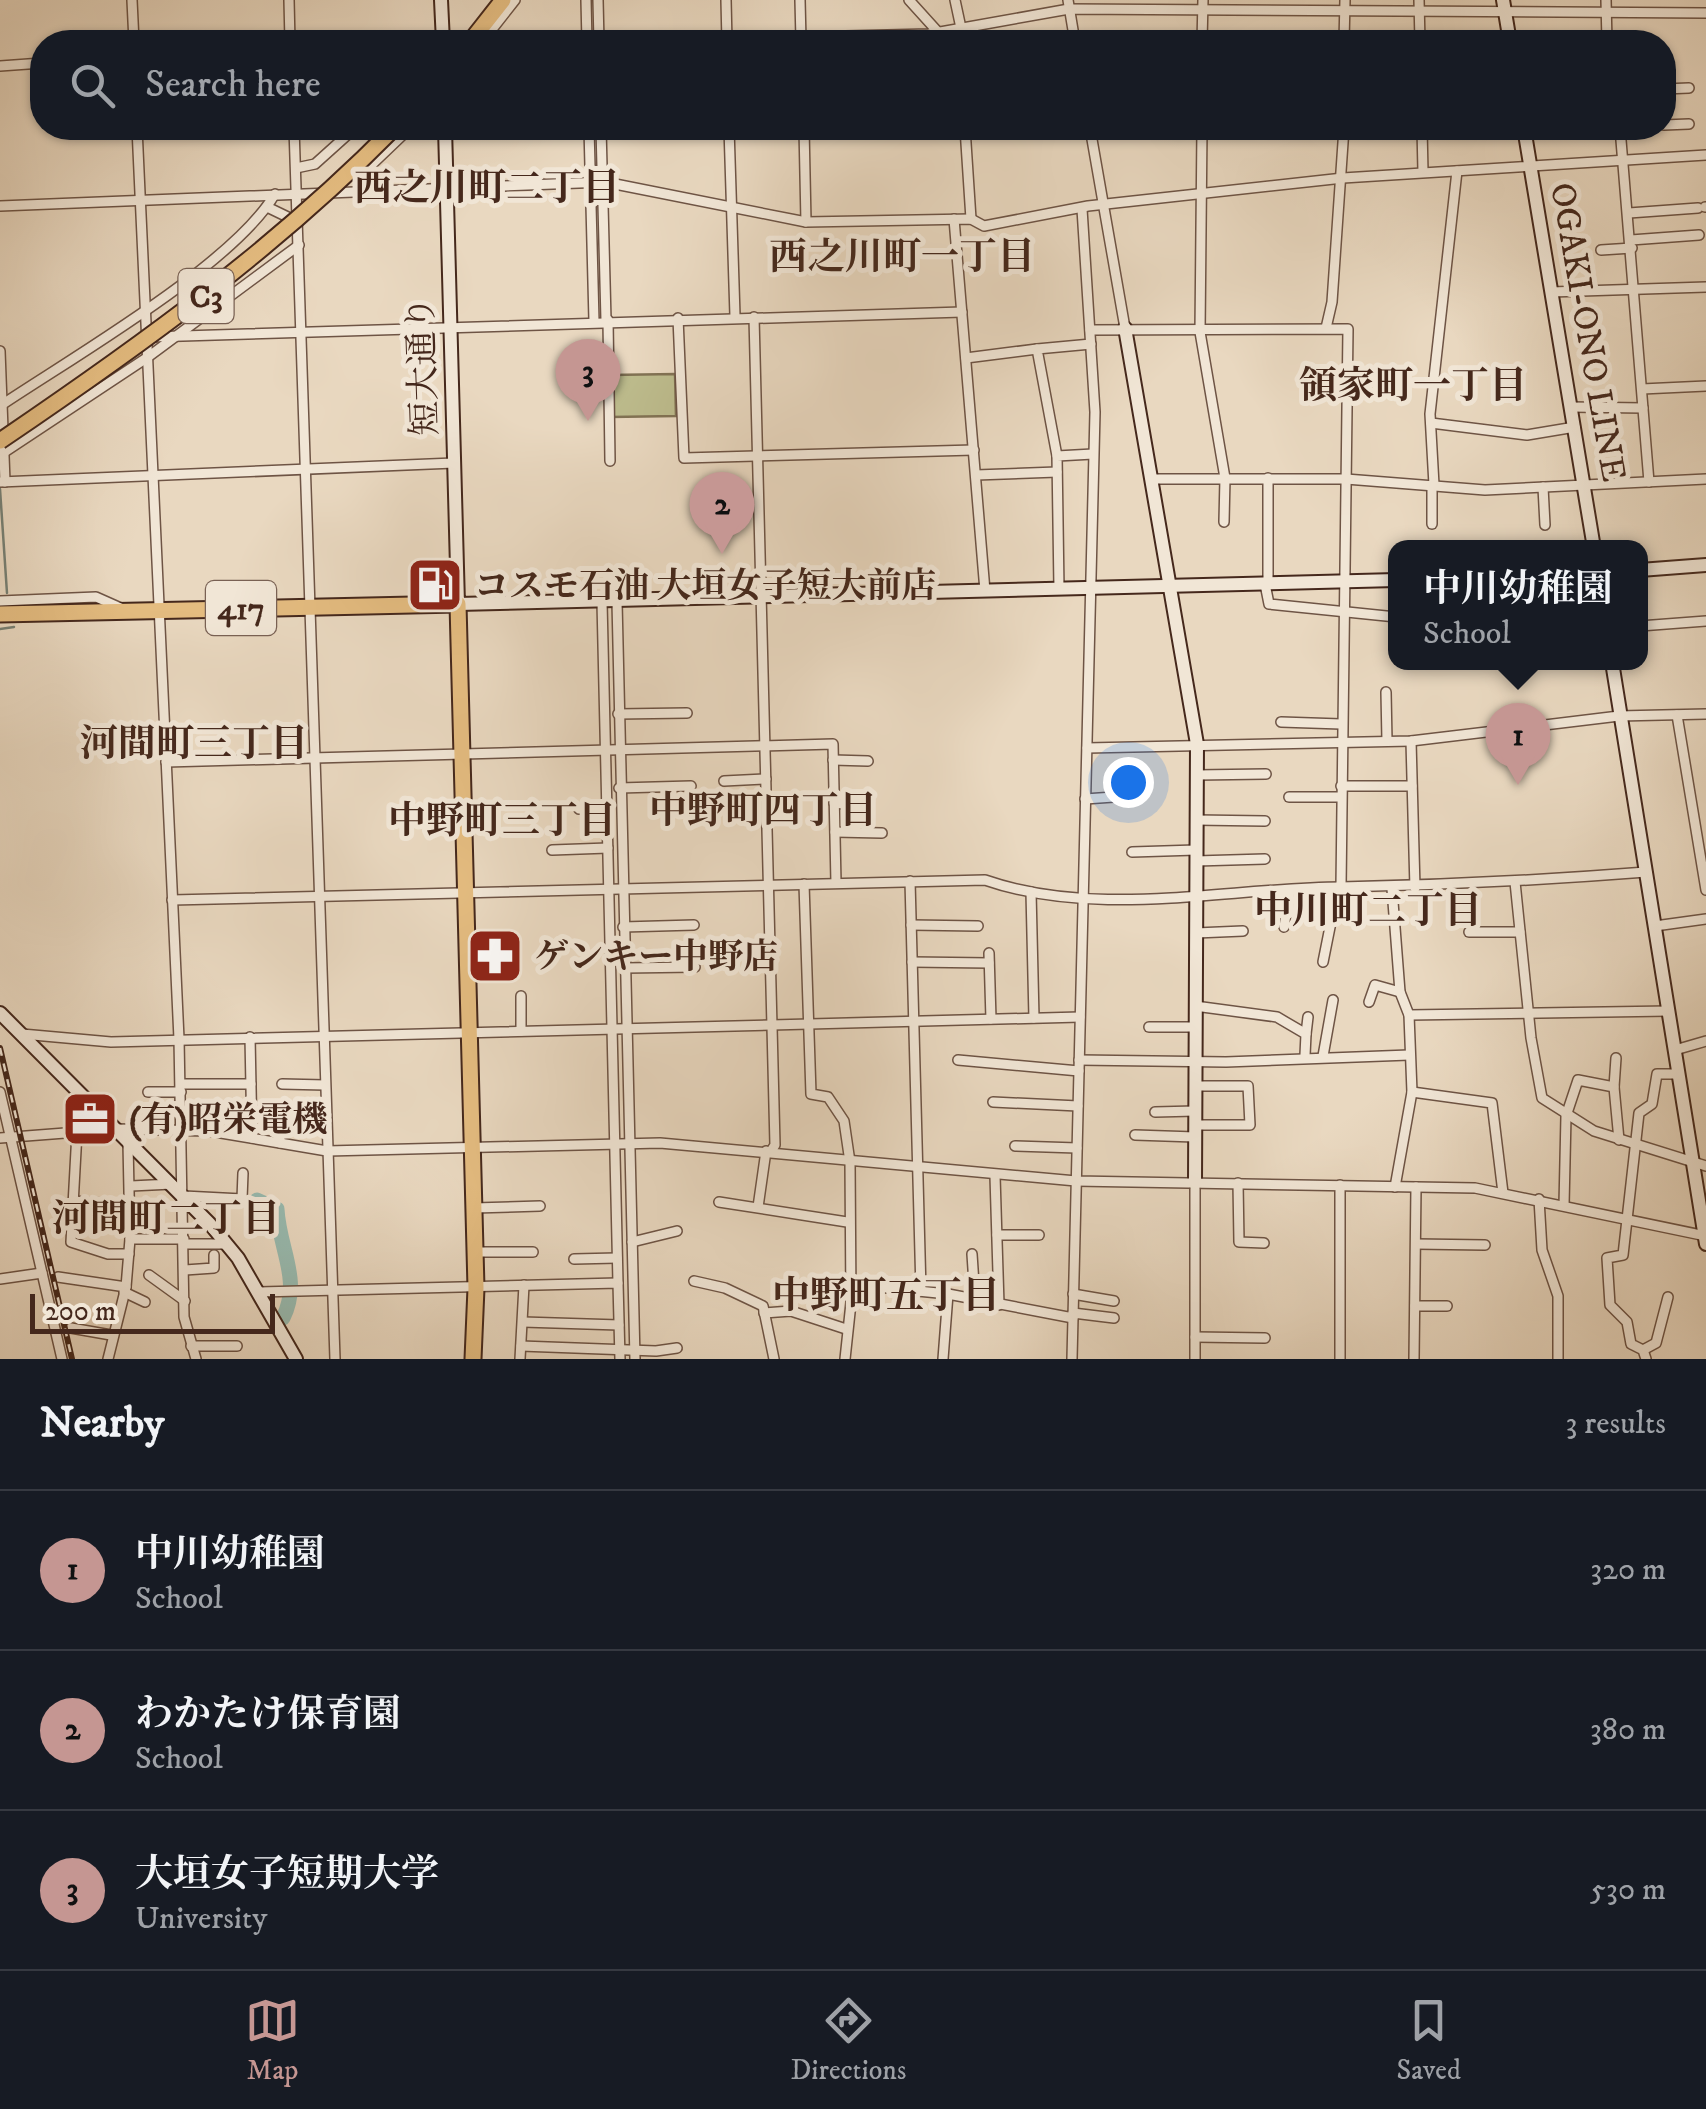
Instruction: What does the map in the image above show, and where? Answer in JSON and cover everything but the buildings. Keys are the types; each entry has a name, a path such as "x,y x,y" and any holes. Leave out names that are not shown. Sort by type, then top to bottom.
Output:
{"highway":[{"path":"479,30 503,0"},
{"name":"C3","path":"1,449 230,278 292,226 382,140"},
{"path":"458,604 476,1288 473,1359"},
{"name":"417","path":"0,614 458,604"}],"street":[{"path":"132,0 133,30"},
{"path":"288,0 289,30"},
{"path":"491,30 515,0"},
{"path":"586,0 592,30"},
{"path":"595,30 598,0"},
{"path":"726,0 727,30"},
{"path":"800,0 801,30"},
{"path":"909,0 936,30"},
{"path":"956,0 960,30 1068,4 1344,12 1419,12 1503,5 1605,14 1706,13"},
{"path":"1344,0 1344,30"},
{"path":"1419,0 1420,30"},
{"path":"1606,0 1606,30"},
{"path":"444,30 446,1"},
{"path":"1068,4 1073,30"},
{"path":"1503,5 1508,30"},
{"path":"0,66 30,64"},
{"path":"1676,89 1689,88"},
{"path":"1676,125 1689,124"},
{"path":"137,140 183,1130 185,1301 196,1359"},
{"path":"295,140 335,1359"},
{"path":"296,168 315,164 342,140"},
{"path":"359,190 366,171 398,140"},
{"name":"短大通り","path":"445,140 458,604"},
{"path":"591,140 610,461"},
{"path":"596,182 600,140"},
{"path":"730,140 735,316"},
{"path":"804,140 806,222"},
{"path":"966,140 971,219"},
{"path":"1092,140 1197,744 1195,1359"},
{"path":"1202,140 1200,329 1225,478 1224,522"},
{"path":"1326,328 1344,140"},
{"path":"1422,140 1423,172"},
{"name":"OGAKI-ONO LINE","path":"1526,140 1593,540"},
{"path":"1622,140 1648,482"},
{"path":"0,206 139,197 596,182 732,204 806,222 971,219 984,226 1104,204 1343,178 1706,155"},
{"path":"1432,524 1431,423 1457,171"},
{"path":"1,406 242,236 276,194"},
{"path":"1629,213 1703,207"},
{"path":"267,208 298,222"},
{"path":"1072,1359 1094,454 1082,209"},
{"path":"954,219 985,591"},
{"path":"1601,250 1699,235"},
{"path":"1,449 148,357 299,244"},
{"path":"1551,292 1706,287"},
{"path":"147,338 602,320 962,312"},
{"path":"754,317 775,1146 769,1151 758,1207"},
{"path":"678,318 684,458 974,450"},
{"path":"1090,330 1348,329 1340,887 1323,962"},
{"path":"966,358 1091,344"},
{"path":"1037,349 1056,456 1059,589"},
{"path":"0,351 2,482 454,463"},
{"path":"1642,389 1706,386"},
{"path":"1571,407 1643,408"},
{"path":"1431,423 1527,436 1574,427"},
{"path":"1056,456 1094,454"},
{"path":"976,475 1057,472"},
{"path":"1152,478 1346,479 1485,490 1706,479"},
{"path":"1268,478 1269,604 1388,615"},
{"path":"1544,487 1544,525"},
{"path":"1648,569 1706,565"},
{"path":"458,604 1388,580"},
{"path":"0,601 96,597 106,598 125,610"},
{"path":"608,602 618,714 606,808 608,848 624,927 625,968 619,1028"},
{"path":"608,602 611,750 620,788 615,889 622,1143 618,1282 619,1324 627,1353"},
{"path":"1648,626 1706,622"},
{"path":"5,1137 116,1129 183,1130 327,1152 622,1143 769,1151 918,1169 1076,1181 1416,1187 1539,1199 1705,1238 1700,1166 1679,1074 1613,670"},
{"path":"1386,692 1387,741"},
{"path":"618,714 687,713"},
{"path":"1086,748 1411,741 1619,716 1706,714"},
{"path":"1677,715 1706,890"},
{"path":"1282,722 1341,724"},
{"path":"1411,741 1415,888"},
{"path":"166,762 833,744 836,883"},
{"path":"834,760 868,761"},
{"path":"1196,775 1266,774"},
{"path":"724,781 766,779"},
{"path":"620,788 691,786"},
{"path":"1288,796 1412,786"},
{"path":"1086,799 1128,796"},
{"path":"834,803 864,806"},
{"path":"580,809 606,808"},
{"path":"1196,820 1264,821"},
{"path":"835,832 882,833"},
{"path":"552,850 608,848"},
{"path":"1132,852 1264,859"},
{"path":"172,900 984,880 1030,892 1083,898 1340,887 1415,888 1646,872"},
{"path":"910,881 921,1291"},
{"path":"1515,882 1538,1089 1566,1116 1634,1146 1700,1166"},
{"path":"804,884 812,1094 828,1098 844,1121 850,1162 850,1303 845,1359"},
{"path":"1392,888 1400,992 1410,1015 1412,1092 1394,1186"},
{"path":"1284,927 1290,890"},
{"path":"1030,892 1034,1018"},
{"path":"1655,926 1706,919"},
{"path":"911,924 978,926"},
{"path":"624,927 694,925"},
{"path":"1196,933 1243,931"},
{"path":"1469,932 1520,932"},
{"path":"912,962 989,958 991,1019"},
{"path":"625,968 694,967"},
{"path":"1368,1002 1375,985 1400,992"},
{"path":"521,996 521,1031"},
{"path":"1323,1056 1333,1000"},
{"path":"1196,1006 1277,1017 1306,1034"},
{"path":"1410,1015 1669,1011"},
{"path":"0,1013 227,1244 260,1292 296,1359"},
{"path":"22,1034 111,1042 1080,1017"},
{"path":"1305,1055 1308,1017"},
{"path":"1149,1027 1196,1027"},
{"path":"250,1038 252,1138"},
{"path":"1675,1050 1706,1041"},
{"path":"958,1060 1079,1066 1305,1055 1410,1055"},
{"path":"1616,1058 1614,1086 1619,1140"},
{"path":"1617,1114 1640,1113 1652,1104 1657,1074 1679,1074"},
{"path":"1564,1205 1566,1116 1578,1080 1614,1086"},
{"path":"148,1092 251,1084"},
{"path":"282,1084 325,1084"},
{"path":"1135,1135 1195,1124 1250,1125 1248,1086 1195,1086"},
{"path":"0,1092 5,1137 62,1359"},
{"path":"1412,1092 1492,1103 1503,1193"},
{"path":"993,1102 1078,1106"},
{"path":"279,1107 280,1143"},
{"path":"1156,1112 1195,1124"},
{"path":"1640,1113 1623,1255 1607,1258 1607,1298 1627,1322 1631,1344 1644,1355 1656,1343 1668,1297"},
{"path":"77,1132 71,1242 108,1254 128,1254"},
{"path":"128,1140 130,1186"},
{"path":"622,1143 632,1242 627,1353"},
{"path":"1015,1146 1077,1148"},
{"path":"184,1196 242,1200 243,1173"},
{"path":"995,1176 999,1305"},
{"path":"1238,1183 1239,1242 1264,1243"},
{"path":"108,1359 125,1289 130,1239 126,1189 172,1184"},
{"path":"1340,1186 1340,1359"},
{"path":"1414,1359 1416,1187"},
{"path":"1539,1199 1542,1250 1558,1296 1558,1359"},
{"path":"74,1200 128,1205"},
{"path":"720,1202 847,1222"},
{"path":"474,1208 540,1206"},
{"path":"632,1242 677,1231"},
{"path":"997,1236 1039,1236"},
{"path":"130,1239 227,1244"},
{"path":"1416,1244 1484,1245"},
{"path":"475,1252 533,1252"},
{"path":"185,1270 214,1268 214,1254"},
{"path":"972,1254 974,1299"},
{"path":"574,1260 618,1258"},
{"path":"0,1279 42,1273"},
{"path":"149,1275 185,1301"},
{"path":"58,1277 125,1289 145,1302"},
{"path":"694,1281 725,1288 763,1306 774,1359"},
{"path":"260,1292 618,1282"},
{"path":"848,1284 1114,1318"},
{"path":"520,1359 524,1285"},
{"path":"943,1359 948,1294"},
{"path":"1073,1294 1114,1301"},
{"path":"1415,1306 1447,1306"},
{"path":"764,1313 790,1311 846,1329"},
{"path":"523,1322 619,1324"},
{"path":"70,1328 111,1334"},
{"path":"1195,1337 1264,1338"},
{"path":"191,1346 238,1346"},
{"path":"521,1346 653,1355 677,1348"}],"shaded area":[{"path":"675,374 676,416 611,417 610,375"}],"waterway":[{"path":"0,489 7,593"},
{"path":"0,629 14,627"},
{"path":"257,1200 277,1209 290,1277 283,1318"}],"railway":[{"path":"0,1048 72,1359"}],"place":[{"name":"大垣女子短期大学","path":"588,421"},
{"name":"わかたけ保育園","path":"722,554"},
{"name":"コスモ石油 大垣女子短大前店","path":"435,585"},
{"name":"中川幼稚園","path":"1518,785"},
{"name":"ゲンキー中野店","path":"495,956"},
{"name":"(有)昭栄電機","path":"90,1119"}],"district":[{"name":"西之川町二丁目","path":"487,187"},
{"name":"西之川町一丁目","path":"902,256"},
{"name":"領家町一丁目","path":"1413,385"},
{"name":"河間町三丁目","path":"194,743"},
{"name":"中野町四丁目","path":"763,810"},
{"name":"中野町三丁目","path":"502,820"},
{"name":"中川町二丁目","path":"1368,910"},
{"name":"河間町二丁目","path":"166,1218"},
{"name":"中野町五丁目","path":"886,1295"}]}
